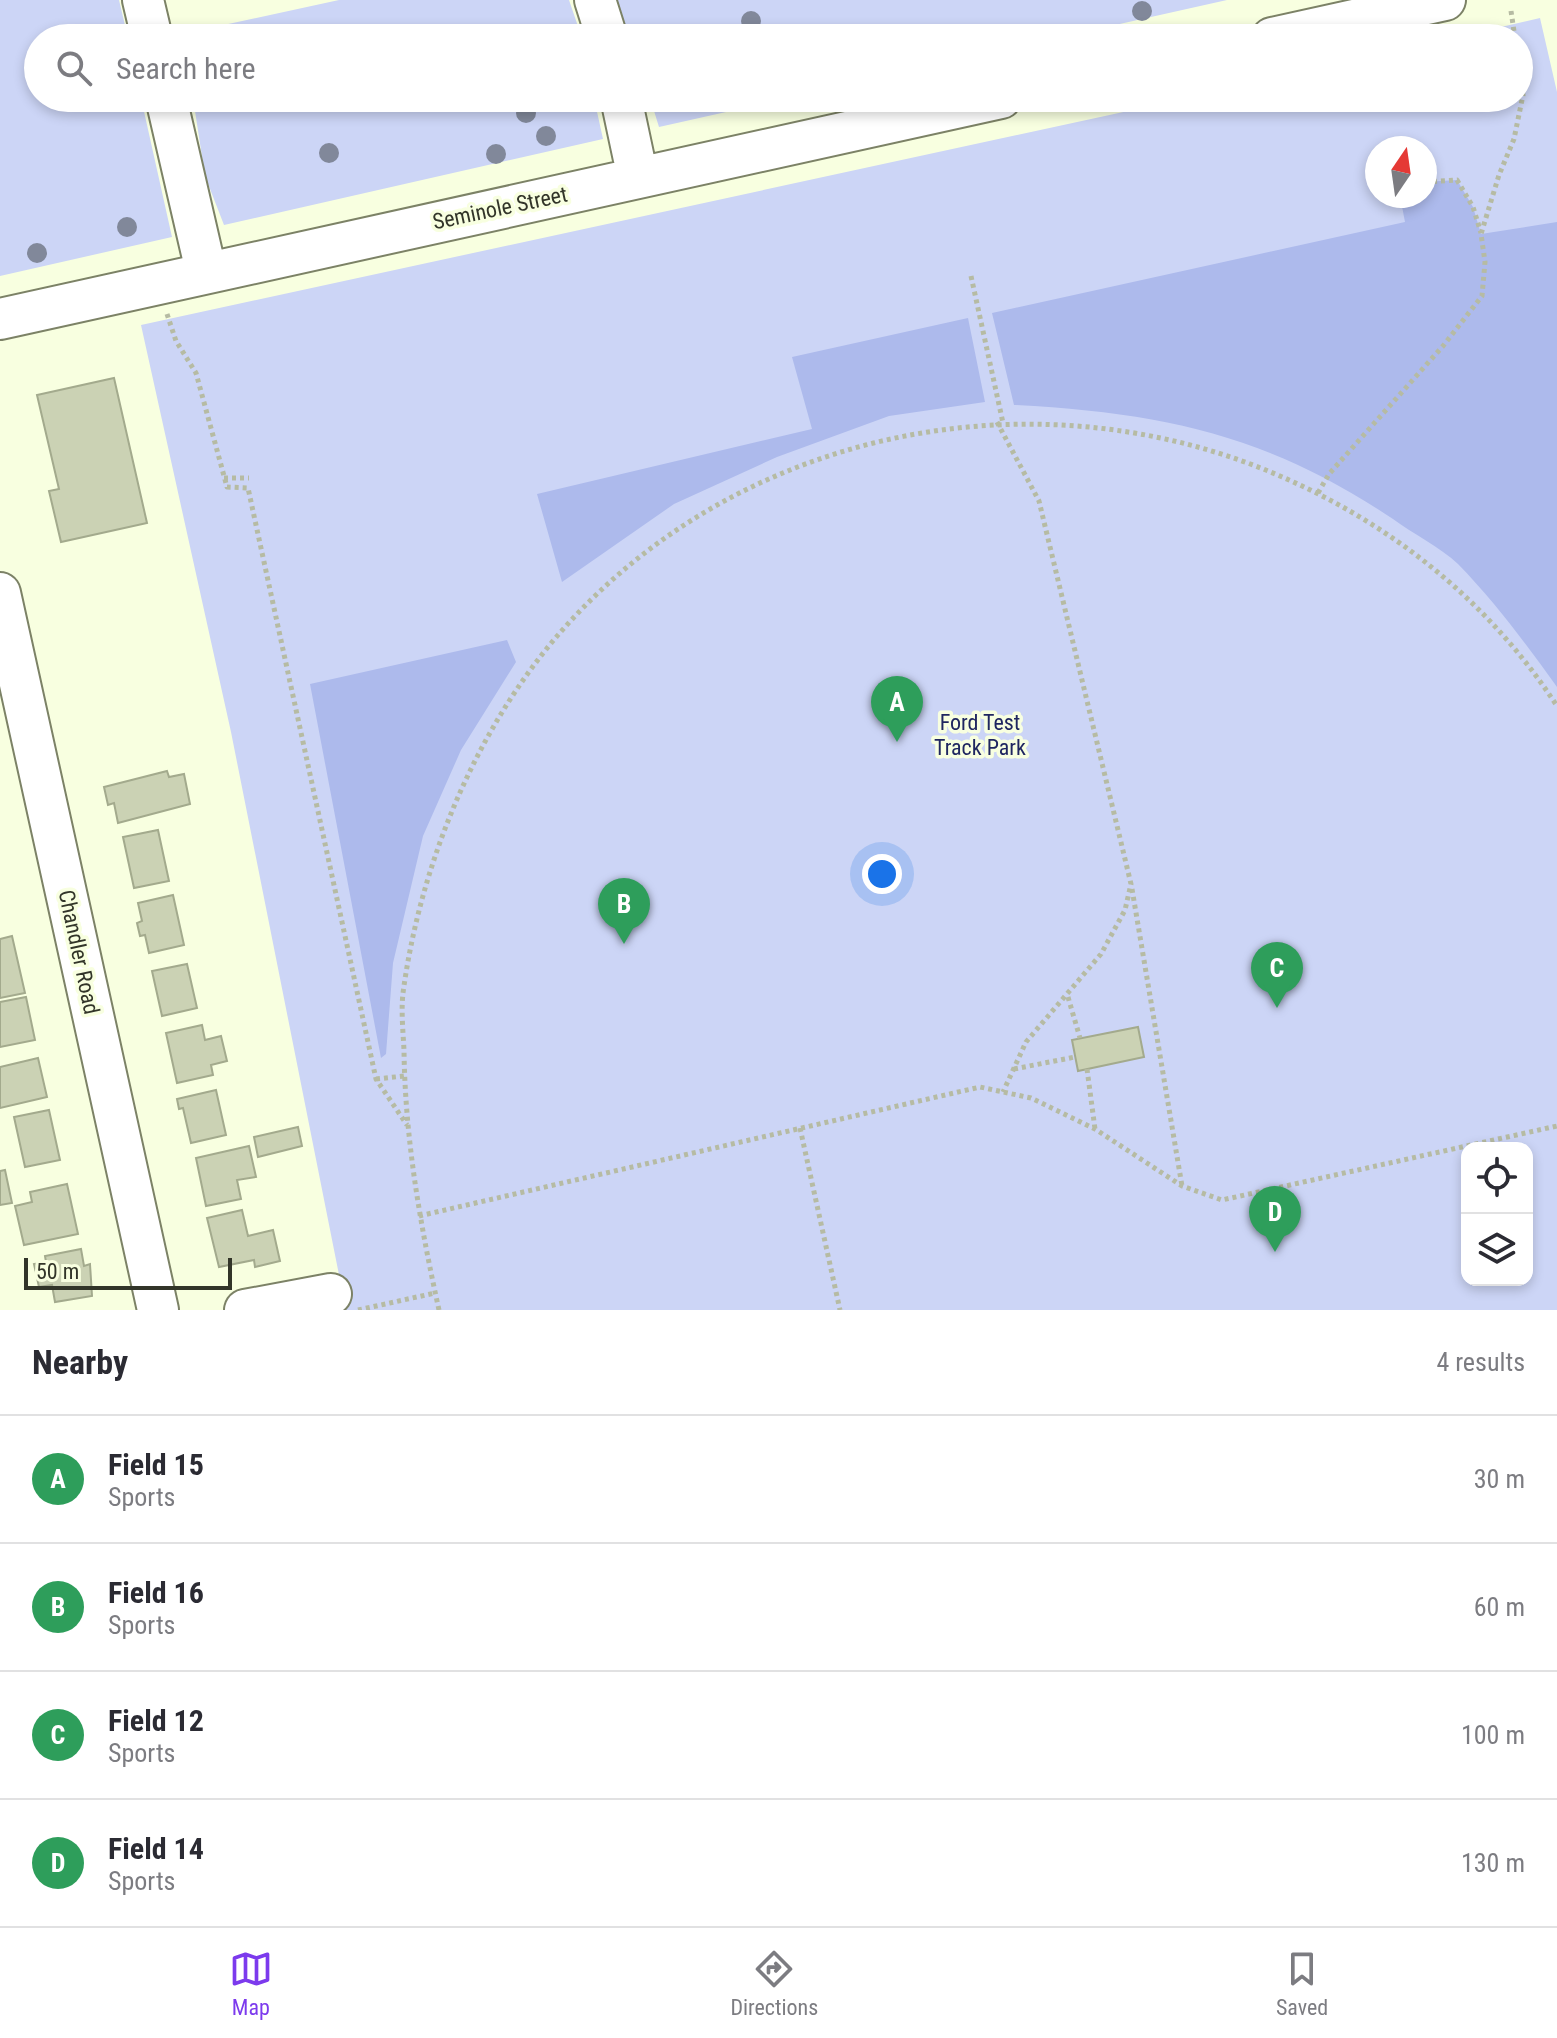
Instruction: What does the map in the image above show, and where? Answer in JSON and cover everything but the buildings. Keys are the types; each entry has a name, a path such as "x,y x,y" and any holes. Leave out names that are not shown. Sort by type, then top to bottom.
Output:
{"street":[{"path":"143,0 149,24"},
{"path":"595,0 603,24"},
{"path":"1336,24 1445,0"},
{"path":"169,112 206,271"},
{"path":"624,112 638,178"},
{"name":"Seminole Street","path":"0,319 206,271 937,112"},
{"name":"Chandler Road","path":"0,593 158,1310"},
{"path":"245,1310 344,1302"}],"path":[{"path":"1511,11 1513,24"},
{"path":"1481,234 1514,139 1520,112"},
{"path":"1318,493 1329,474 1443,346 1482,296 1485,262 1473,207 1457,180 1437,181"},
{"path":"971,276 1000,423 1039,501 1131,884 1182,1186"},
{"path":"166,310 176,341 196,373 227,487 248,488 376,1079 408,1127"},
{"path":"439,1310 419,1216 408,1127 403,996 423,900 455,804 500,716 559,635 630,566 713,507 803,464 902,434 1000,423 1107,427 1206,447 1318,493 1388,533 1467,596 1533,670 1557,706"},
{"path":"224,478 249,478"},
{"path":"1003,1092 1026,1042 1101,954 1125,910 1131,884"},
{"path":"1068,996 1080,1038"},
{"path":"1013,1070 1075,1057"},
{"path":"1087,1069 1095,1129"},
{"path":"376,1079 404,1076"},
{"path":"419,1216 980,1087 1031,1098 1095,1129 1182,1186 1222,1200 1557,1126"},
{"path":"800,1128 840,1310"},
{"path":"344,1302 435,1293"}],"green space":[{"path":"0,0 119,0 125,24 24,24 24,112 144,112 172,237 0,276"},
{"path":"339,0 569,0 577,24 228,24"},
{"path":"615,0 1227,0 1120,24 624,24"},
{"name":"Ford Test Track Park","path":"1540,18 1557,92 1557,1310 346,1310 231,732 141,325 1123,112 1533,112 1533,24 1514,24"},
{"path":"195,112 597,112 603,139 224,225 205,176"},
{"path":"654,112 726,112 659,127"}],"shaded area":[{"path":"1457,180 1473,207 1481,234 1557,222 1557,687 1522,639 1458,564 1347,490 1257,448 1167,422 1119,414 1014,405 992,313 1405,222 1402,208 1437,208 1437,181"},
{"path":"968,318 985,402 889,416 777,457 674,504 562,582 537,494 812,429 792,357"},
{"path":"507,640 516,662 461,750 423,836 393,963 386,1054 381,1058 310,684"}],"place":[{"name":"Field 15","path":"897,742"},
{"name":"Field 16","path":"624,944"},
{"name":"Field 12","path":"1277,1008"},
{"name":"Field 14","path":"1275,1252"}]}
